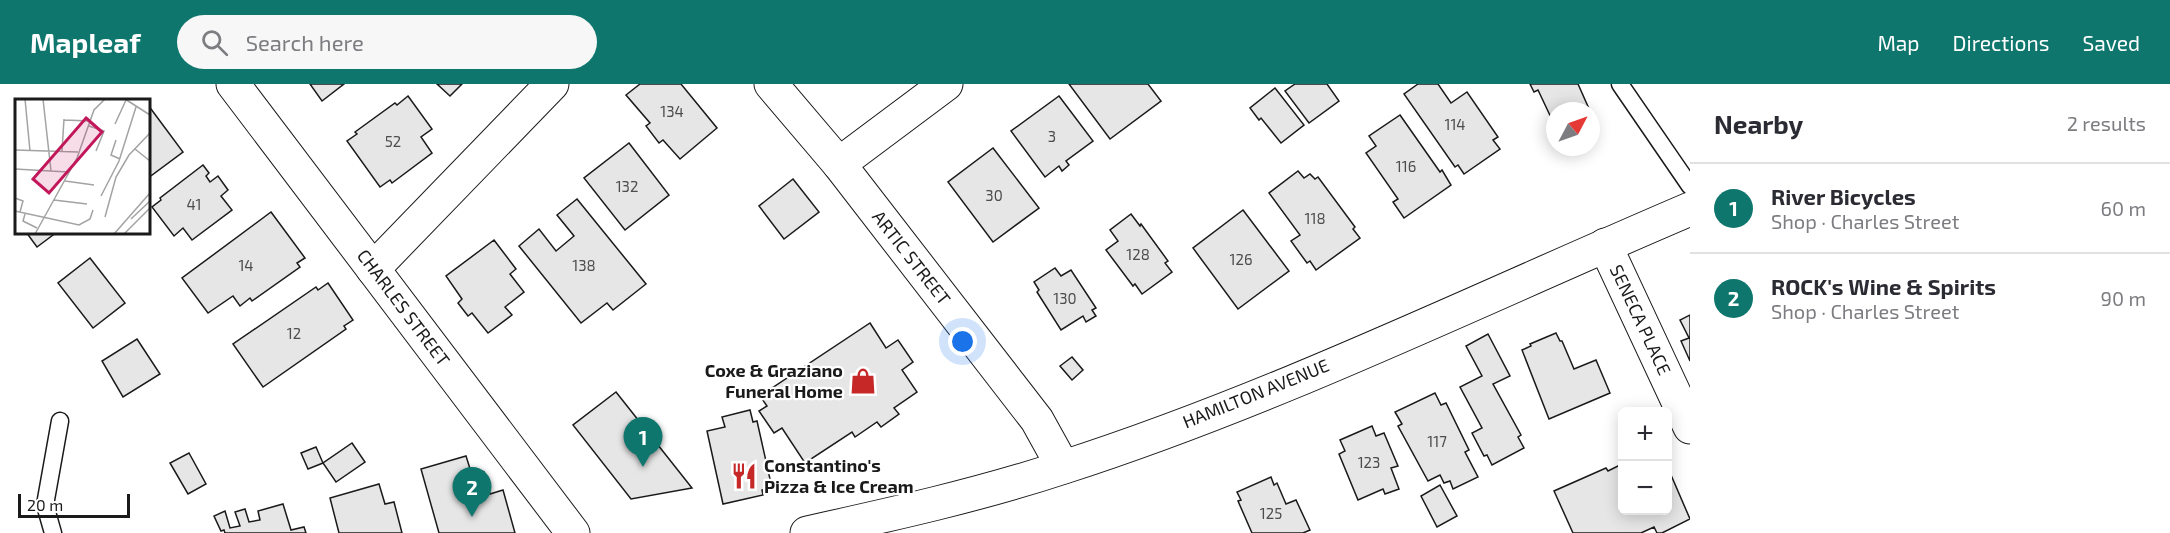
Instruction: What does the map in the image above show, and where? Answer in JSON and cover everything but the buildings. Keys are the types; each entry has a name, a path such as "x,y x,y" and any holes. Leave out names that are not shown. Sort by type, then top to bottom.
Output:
{"street":[{"name":"CHARLES STREET","path":"233,84 573,533"},
{"path":"373,269 552,84"},
{"name":"ARTIC STREET","path":"771,84 839,165 1037,420 1063,467"},
{"path":"839,165 946,84"},
{"name":"HAMILTON AVENUE","path":"807,533 937,504 1063,467 1221,411 1440,319 1690,209"},
{"name":"SENECA PLACE","path":"1605,245 1690,427"}],"lane":[{"path":"1620,84 1690,186"},
{"path":"53,533 45,505 60,421"}],"place":[{"name":"Coxe & Graziano Funeral Home","path":"863,381"},
{"name":"River Bicycles","path":"643,467"},
{"name":"Constantino's Pizza & Ice Cream","path":"744,476"},
{"name":"ROCK's Wine & Spirits","path":"472,517"}]}
